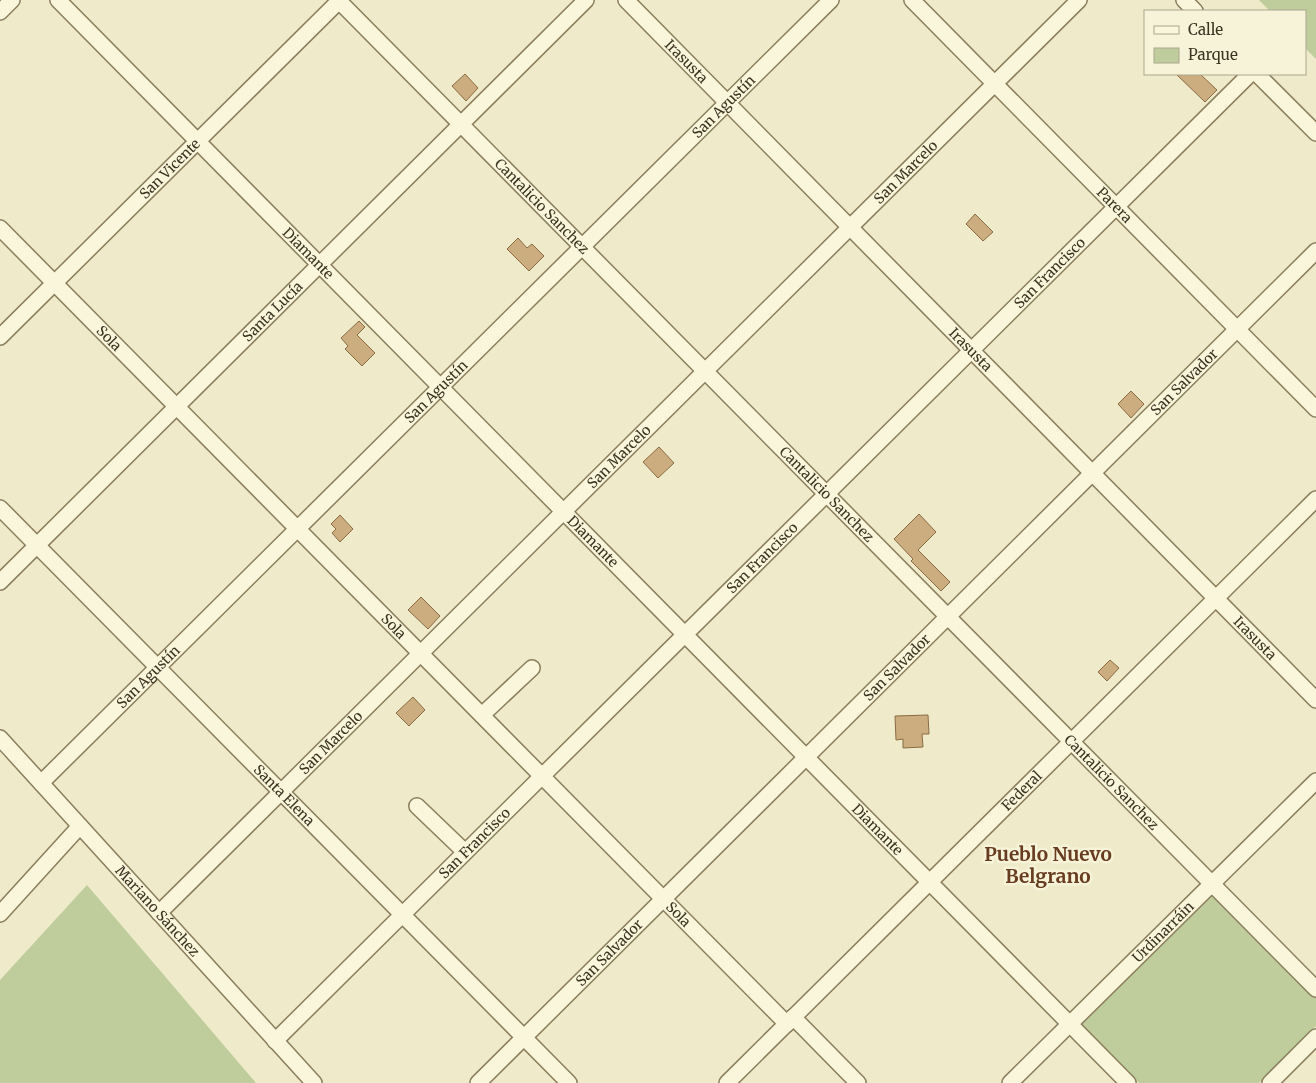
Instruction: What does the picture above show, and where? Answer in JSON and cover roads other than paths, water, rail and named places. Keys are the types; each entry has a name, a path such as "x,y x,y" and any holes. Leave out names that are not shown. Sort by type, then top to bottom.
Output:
{"street":[{"path":"0,12 12,0"},
{"name":"Diamante","path":"58,0 1128,1083"},
{"name":"San Vicente","path":"0,337 339,0"},
{"name":"Cantalicio Sanchez","path":"339,0 1316,989"},
{"name":"Santa Lucía","path":"0,582 586,0"},
{"name":"Irasusta","path":"626,0 1316,700"},
{"name":"San Agustín","path":"41,784 831,0"},
{"name":"Parera","path":"912,0 1316,409"},
{"name":"San Marcelo","path":"159,912 1079,0"},
{"path":"1184,0 1194,10"},
{"name":"San Francisco","path":"275,1041 1249,75"},
{"path":"1258,75 1316,133"},
{"name":"Sola","path":"0,228 664,899 858,1083"},
{"name":"San Salvador","path":"478,1083 1316,252"},
{"name":"Federal","path":"727,1083 1316,499"},
{"name":"Santa Elena","path":"0,508 569,1083"},
{"path":"482,715 532,668"},
{"name":"Mariano Sánchez","path":"0,738 314,1083"},
{"name":"Urdinarráin","path":"1010,1083 1316,781"},
{"path":"416,806 465,852"},
{"path":"0,914 80,826"},
{"path":"1270,1083 1316,1037"}],"district":[{"name":"Pueblo Nuevo Belgrano","path":"1048,865"}]}
